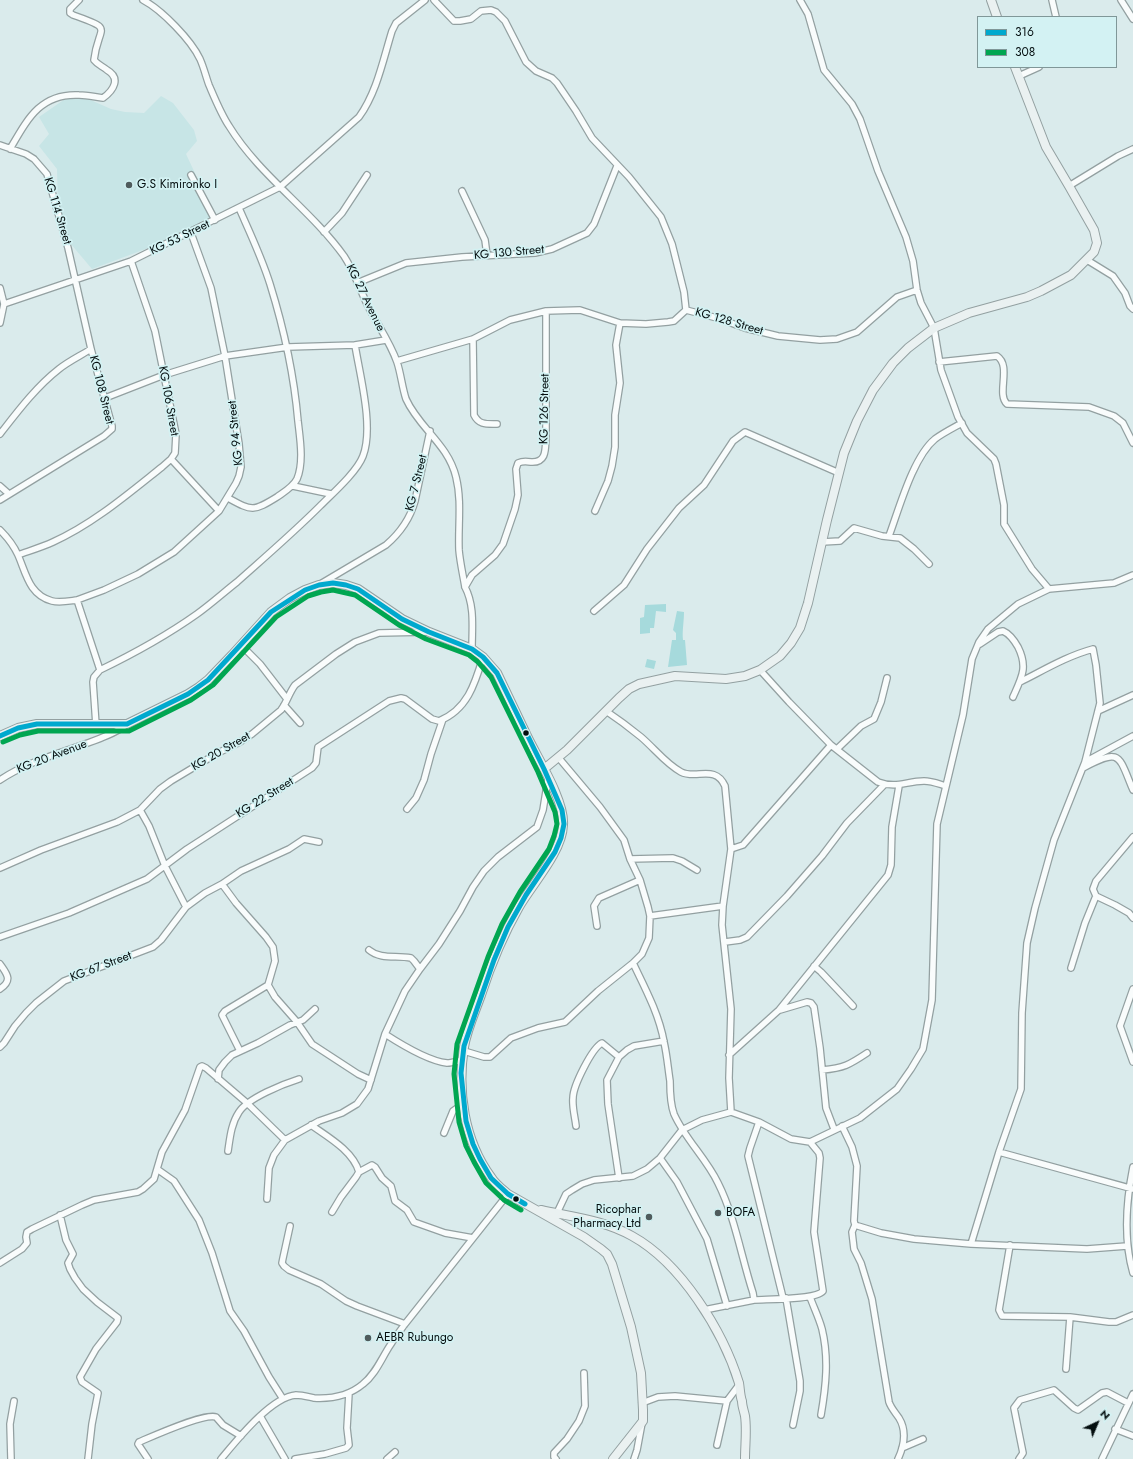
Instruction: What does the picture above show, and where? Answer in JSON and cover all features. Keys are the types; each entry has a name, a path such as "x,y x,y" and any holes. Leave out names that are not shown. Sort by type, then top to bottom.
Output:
{"main road":[{"path":"991,0 997,16"},
{"path":"544,769 629,689 639,684 675,676 726,679 745,676 760,670 780,656 791,643 800,628 808,603 844,453 857,421 873,390 893,363 908,348 934,328 969,313 1027,297 1041,291 1071,275 1094,252 1097,243 1094,230 1046,147 1015,68"},
{"path":"0,736 18,728 37,724 126,724 188,694 199,687 208,680 272,612 305,590 319,585 333,583 358,589 402,619 472,649 483,657 497,673 548,778 562,810 564,824 562,838 555,852 526,895 508,927 485,983 470,1026 463,1056 461,1073 466,1121 473,1144 491,1178 508,1194 584,1237 601,1249 612,1264 631,1327 641,1373 642,1403 642,1421 613,1459"},
{"path":"525,1204 542,1210 586,1219 632,1236 659,1255 676,1271 704,1310 719,1336 732,1364 739,1384 745,1416 746,1459"}],"street":[{"path":"10,149 28,119 48,100 63,96 78,95 103,98 110,93 114,86 116,81 114,76 109,70 99,65 94,60 102,31 100,26 95,22 70,13 70,9 79,0"},
{"name":"KG 53 Street","path":"4,304 131,261 280,187 359,118 372,96 392,31 396,23 425,0"},
{"path":"434,0 454,21 471,19 479,12 485,10 491,10 501,16 526,62 536,71 552,78 557,83 592,138 640,190 665,225 672,244 682,285 686,310"},
{"path":"800,0 808,14 824,70 852,104 860,119 878,171 910,250 917,290 925,311 934,328 939,362 945,384 967,433 994,459 996,464 1004,505 1004,524 1032,569 1049,589"},
{"path":"1052,0 1056,16"},
{"path":"1121,0 1133,19"},
{"name":"KG 27 Avenue","path":"146,1 173,24 195,49 203,64 209,85 229,126 241,142 280,187 324,232 343,255 396,361 406,398 420,421 430,431 450,458 460,497 459,550 465,587 468,593 472,613 472,649"},
{"path":"1019,76 1037,68"},
{"name":"KG 114 Street","path":"0,145 26,154 34,159 47,174 76,280"},
{"path":"1069,186 1133,149"},
{"name":"KG 130 Street","path":"357,283 406,262 487,255 535,253 552,249 587,233 591,229 598,217 617,166"},
{"path":"191,175 215,220"},
{"path":"324,232 342,213 367,175"},
{"path":"462,191 485,240 487,255"},
{"path":"228,498 246,508 253,509 260,507 293,486 297,478 301,459 296,400 288,347 270,284 239,208"},
{"name":"KG 94 Street","path":"0,530 18,555 28,581 37,593 52,601 60,602 76,600 104,590 154,565 174,552 219,511 228,498 236,484 241,467 239,444 225,356 211,288 190,232"},
{"path":"1087,260 1113,276 1133,309"},
{"name":"KG 106 Street","path":"131,261 155,331 164,374 176,434 175,453 171,459"},
{"name":"KG 108 Street","path":"9,494 110,432 112,429 91,349 76,280"},
{"path":"0,288 4,304 0,323"},
{"name":"KG 128 Street","path":"396,361 473,339 510,320 546,311 580,310 620,323 646,324 668,322 679,317 686,310 717,318 745,328 778,336 820,340 837,339 857,332 898,298 917,290"},
{"name":"KG 126 Street","path":"465,587 472,575 494,555 503,544 515,509 518,495 516,469 518,463 522,461 537,462 544,454 546,435 546,311"},
{"path":"595,511 608,481 614,453 615,415 620,383 616,345 620,323"},
{"path":"473,339 474,415 480,424 497,424"},
{"path":"105,398 164,374 225,356 288,347 354,345 386,340"},
{"path":"96,725 93,682 94,677 100,670 158,640 196,615 287,538 332,494 357,466 363,456 367,421 354,345"},
{"path":"0,434 20,409 51,376 66,364 91,349"},
{"path":"939,362 997,356 1003,362 1004,399 1007,404 1089,408 1114,416 1123,423 1133,444"},
{"path":"889,536 910,480 918,461 926,448 935,439 962,424"},
{"name":"KG 7 Street","path":"319,585 386,545 394,539 403,528 414,508 416,501 430,431"},
{"path":"594,611 624,585 647,549 679,508 704,485 733,440 739,435 745,432 839,473"},
{"path":"18,555 52,543 76,530 135,489 171,459 219,511"},
{"path":"0,486 9,494 0,500"},
{"path":"293,486 332,494"},
{"path":"822,542 840,540 854,528 882,536 900,538 929,564"},
{"path":"557,1213 566,1194 572,1190 582,1184 594,1180 633,1176 660,1158 682,1130 702,1120 731,1112 759,1122 791,1139 810,1142 834,1129 860,1118 897,1089 923,1049 932,1000 937,824 963,715 972,659 978,645 988,629 1018,604 1049,589 1114,583 1133,575"},
{"path":"76,600 100,670"},
{"path":"978,645 998,632 1003,631 1008,633 1014,641 1024,662 1020,682 1013,697"},
{"name":"KG 20 Street","path":"0,868 41,850 117,822 140,810 160,789 171,781 252,734 276,715 284,705 295,685 336,654 355,642 379,633 430,632"},
{"path":"241,645 260,664 287,698"},
{"path":"971,1244 999,1152 1021,1089 1022,1013 1027,943 1035,908 1054,840 1084,765 1100,704 1093,649 1068,657 1020,682"},
{"path":"407,809 416,798 424,780 443,720 466,700 476,683 483,657"},
{"path":"760,670 793,707 831,745 878,782 899,786 924,781 946,786"},
{"path":"837,749 861,726 874,719 881,702 887,678"},
{"path":"1098,711 1133,695"},
{"name":"KG 22 Street","path":"0,937 69,913 142,881 165,866 187,848 312,768 316,763 318,747 385,703 396,699 405,699 432,718 439,721 443,720"},
{"path":"284,705 300,723"},
{"path":"606,711 640,736 671,765 681,772 688,775 702,773 710,774 724,782 731,849 723,906 722,925 731,1009 729,1056 731,1112"},
{"name":"KG 20 Avenue","path":"0,780 18,769 117,732 126,724"},
{"path":"1084,765 1133,736"},
{"path":"731,849 743,845 831,745"},
{"path":"1084,765 1112,756 1117,757 1121,761 1133,790"},
{"path":"386,1034 408,1048 436,1060 448,1063 463,1056 490,1057 511,1038 538,1028 565,1022 598,990 633,963 642,954 649,938 650,916 640,880 630,859 624,840 608,817 558,757"},
{"path":"267,1199 269,1168 274,1155 285,1140 311,1125 342,1113 357,1104 368,1089 386,1034 405,991 440,944 484,870 498,857 537,827 543,810 548,778"},
{"path":"725,942 740,940 747,937 822,856 842,828 884,784"},
{"path":"729,1056 779,1010 888,875 891,865 892,827 899,786"},
{"path":"140,810 149,826 165,866 186,907"},
{"path":"1133,837 1096,881 1093,890 1096,896 1129,913 1133,918"},
{"name":"KG 67 Street","path":"0,1047 15,1026 36,1003 72,977 82,975 152,947 162,940 186,907 205,893 241,871 289,849 304,839 319,842"},
{"path":"630,859 673,858 682,861 697,870"},
{"path":"596,926 594,906 599,898 640,880"},
{"path":"222,884 273,947 275,961 268,985 222,1015 240,1051"},
{"path":"1071,968 1085,923 1096,896"},
{"path":"650,916 723,906"},
{"path":"369,950 375,955 381,957 411,958 420,969"},
{"path":"633,963 653,1004 664,1041 668,1065 670,1099 674,1112 682,1130 705,1161 718,1183 732,1218 754,1300"},
{"path":"0,964 8,975 8,979 4,986 0,989"},
{"path":"814,966 853,1006"},
{"path":"268,985 275,997 297,1022 309,1040 320,1050 358,1074 371,1080"},
{"path":"1133,989 1120,1026 1133,1062"},
{"path":"779,1010 807,1002 811,1003 814,1007 826,1108 834,1129"},
{"path":"218,1079 219,1070 232,1055 290,1025 303,1020 315,1009"},
{"path":"618,1178 608,1104 607,1080 619,1057 634,1046 664,1041"},
{"path":"576,1126 572,1100 573,1091 579,1076 594,1051 599,1044 602,1043 619,1057"},
{"path":"822,1070 839,1069 854,1062 867,1053"},
{"path":"0,1263 22,1249 27,1243 27,1232 94,1200 138,1192 154,1179 162,1152 185,1110 200,1067 204,1066 247,1103 285,1140"},
{"path":"228,1152 234,1120 247,1103 284,1084 299,1079"},
{"path":"444,1133 453,1111 464,1104"},
{"path":"759,1122 748,1156 784,1298 800,1381 800,1391 793,1424"},
{"path":"311,1125 347,1152 356,1163 359,1172"},
{"path":"842,1126 852,1148 857,1166 855,1225 852,1232 854,1249 861,1263 872,1299 890,1407 900,1419 904,1429 902,1448 898,1459"},
{"path":"704,1310 754,1300 810,1297 821,1294 823,1291 814,1232 820,1158 819,1153 810,1142"},
{"path":"999,1152 1131,1188"},
{"path":"660,1158 677,1182 707,1239 727,1306"},
{"path":"332,1212 359,1172 372,1165 382,1178 391,1186 395,1201 407,1210 412,1220 416,1224 445,1233 473,1238"},
{"path":"1133,1167 1126,1231 1133,1273"},
{"path":"157,1169 174,1181 199,1220 212,1253 230,1311 244,1331 283,1399"},
{"path":"221,1459 260,1416 283,1399 296,1395 315,1398 335,1397 349,1393 364,1384 405,1324 508,1194"},
{"path":"60,1216 66,1240 73,1254 68,1263 70,1269 83,1289 118,1318 117,1322 96,1349 80,1377 82,1382 98,1393 92,1424 88,1459"},
{"path":"855,1225 881,1233 914,1240 1087,1249 1128,1246"},
{"path":"290,1226 282,1263 284,1266 289,1270 321,1284 356,1306 405,1324"},
{"path":"1010,1245 999,1310 1002,1316 1070,1317 1116,1322 1133,1315"},
{"path":"810,1297 822,1328 826,1350 827,1374 821,1415"},
{"path":"1066,1369 1070,1317"},
{"path":"556,1459 554,1454 567,1439 579,1420 585,1406 584,1374"},
{"path":"717,1445 727,1401 739,1384"},
{"path":"1019,1459 1023,1453 1014,1408 1020,1400 1054,1390 1078,1410 1102,1393 1107,1392 1128,1404"},
{"path":"294,1459 325,1457 346,1448 348,1445 347,1428 349,1393"},
{"path":"1102,1459 1133,1394"},
{"path":"642,1403 658,1397 675,1396 727,1401"},
{"path":"11,1459 10,1424 14,1401"},
{"path":"260,1416 285,1459"},
{"path":"148,1459 138,1444 139,1442 173,1427 208,1417 216,1417 223,1425 242,1436"},
{"path":"634,1459 642,1421"},
{"path":"1115,1430 1133,1436"},
{"path":"902,1448 923,1439"},
{"path":"387,1459 395,1452"}],"shaded area":[{"name":"G.S Kimironko I","path":"161,96 173,103 194,130 197,141 186,154 215,216 151,247 92,269 70,243 58,211 57,169 39,146 49,134 39,117 65,99 86,98 111,109 125,112 144,113"},
{"path":"666,604 666,612 656,611 654,628 650,628 650,633 640,634 640,618 644,617 645,605"},
{"path":"677,611 684,612 683,640 685,640 687,665 668,667 672,640 676,640 676,633 673,630"},
{"path":"647,659 656,661 654,669 645,667"}],"transit line":[{"name":"316","path":"0,736 18,728 37,724 127,724 188,694 208,680 271,612 305,590 319,585 333,583 358,589 402,619 429,632 472,649 483,657 497,673 544,769 562,810 564,824 561,838 555,852 526,895 508,927 494,960 464,1046 461,1073 466,1121 473,1144 480,1159 491,1178 508,1194 525,1204"},
{"name":"308","path":"3,742 20,735 38,731 129,731 191,700 213,685 276,617 308,596 321,592 333,590 355,595 399,625 426,639 469,655 478,662 491,677 538,772 555,812 557,824 549,849 520,892 502,924 488,957 457,1044 454,1074 459,1122 466,1146 486,1183 504,1200 521,1210"}],"place":[{"name":"G.S Kimironko I","path":"129,185"},
{"name":"BOFA","path":"718,1213"},
{"name":"Ricophar Pharmacy Ltd","path":"649,1217"},
{"name":"AEBR Rubungo","path":"368,1338"}]}
